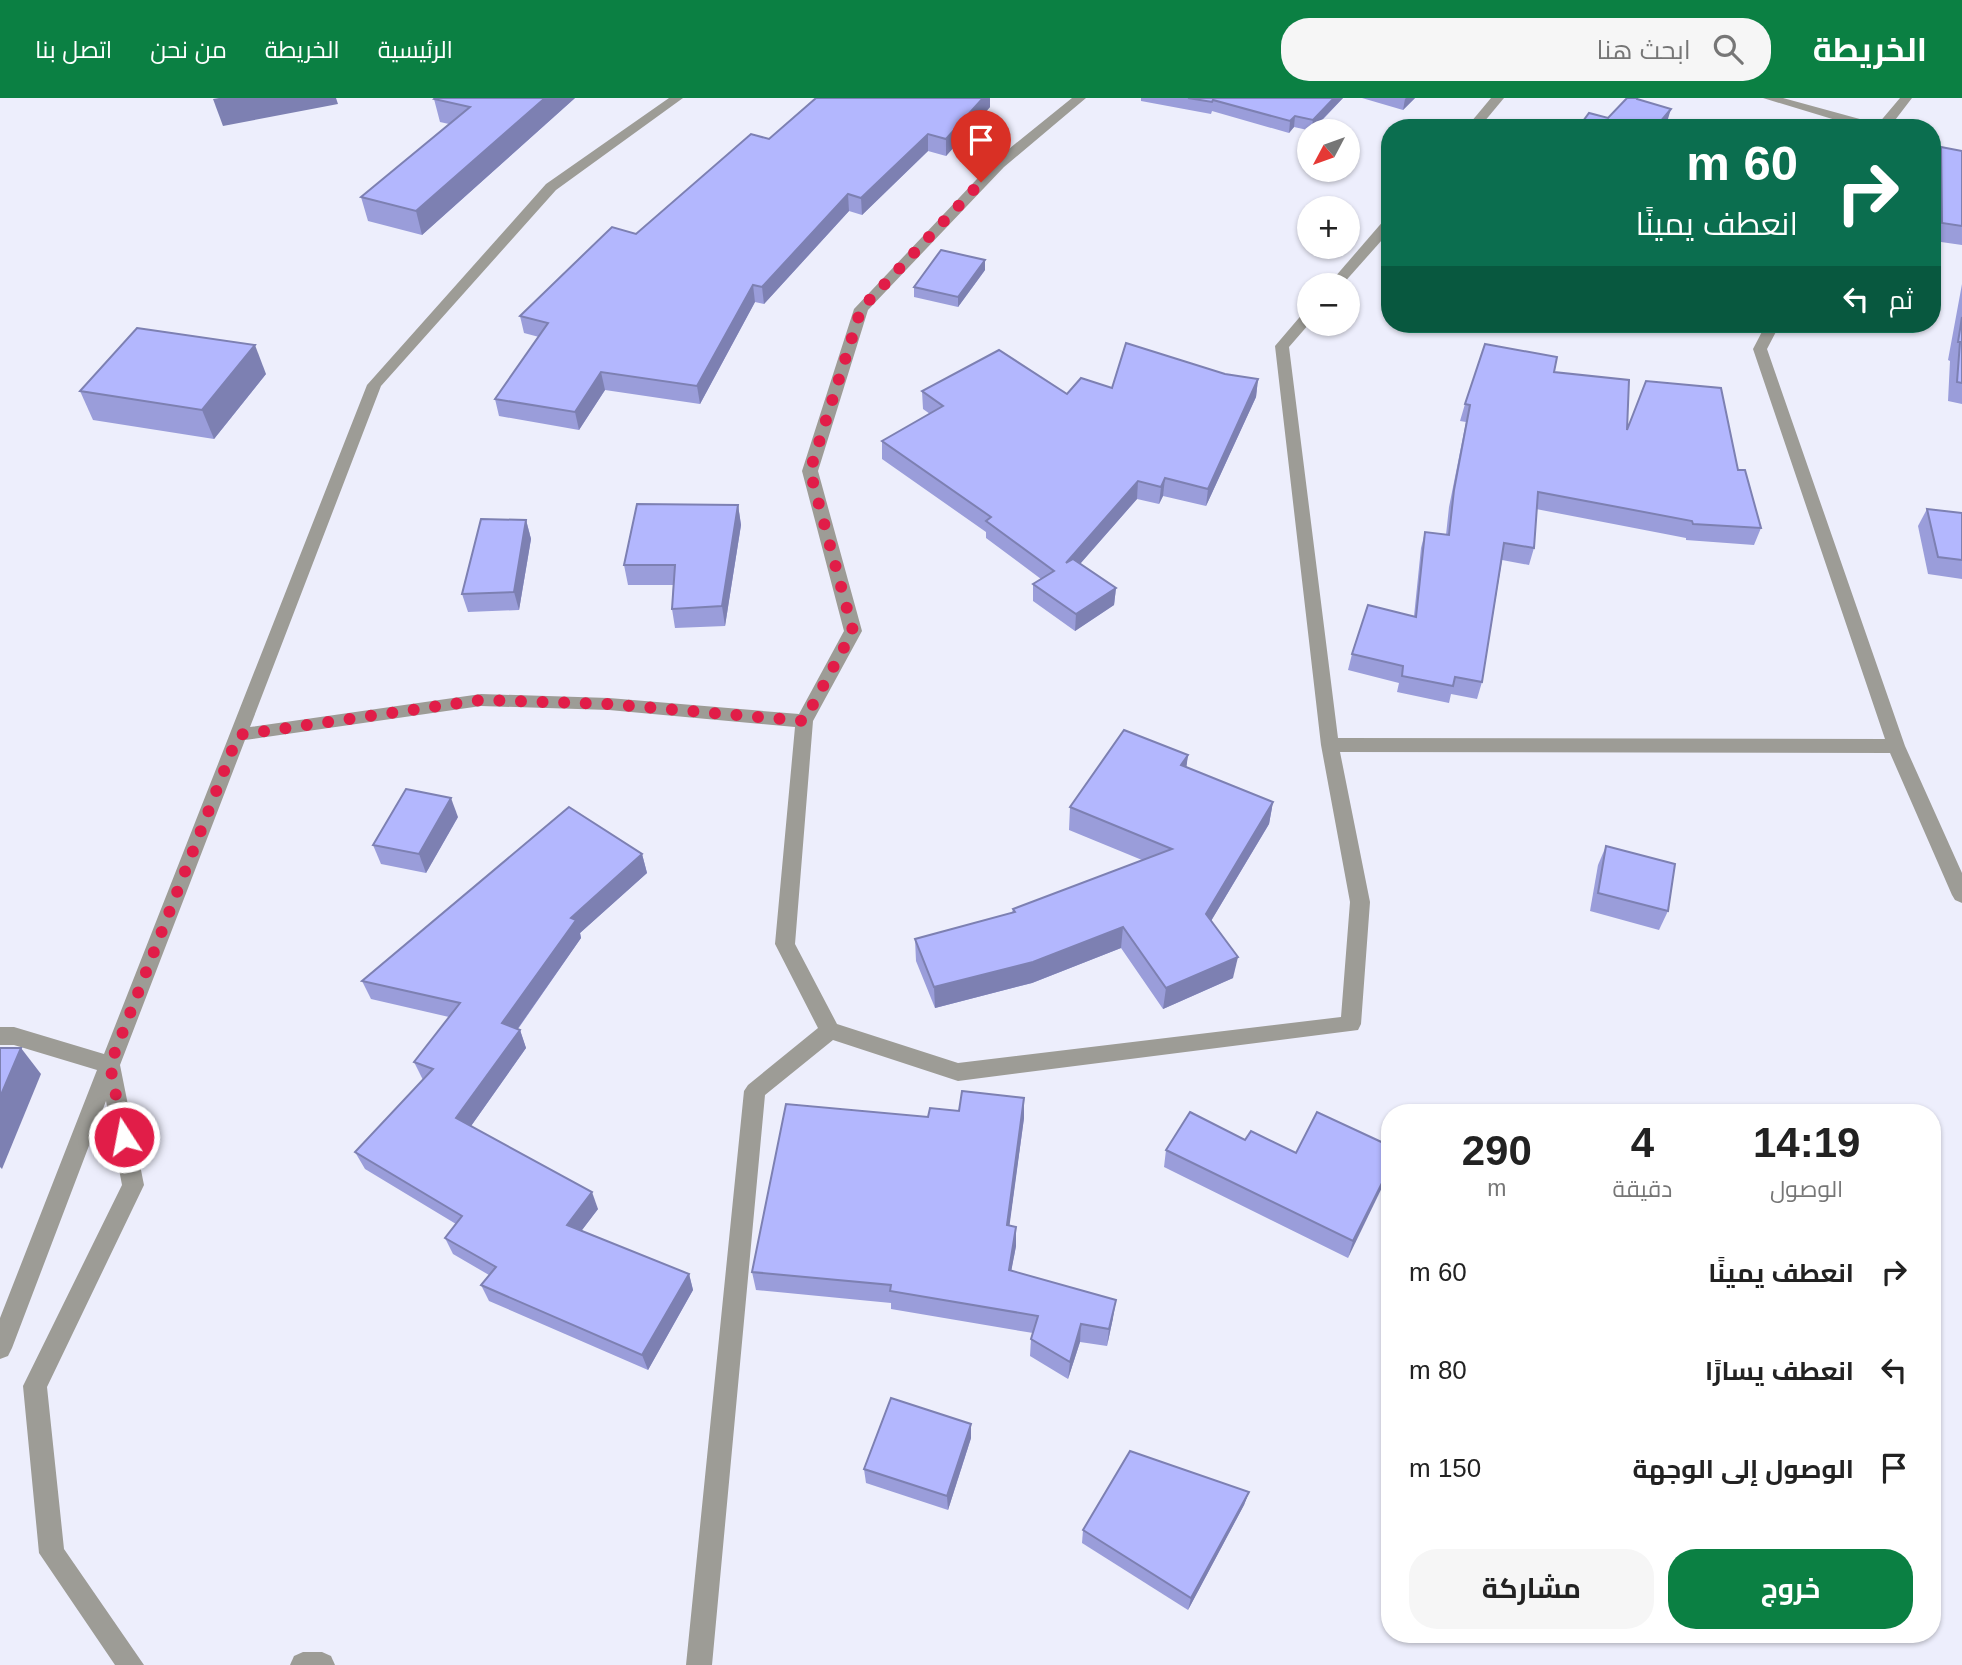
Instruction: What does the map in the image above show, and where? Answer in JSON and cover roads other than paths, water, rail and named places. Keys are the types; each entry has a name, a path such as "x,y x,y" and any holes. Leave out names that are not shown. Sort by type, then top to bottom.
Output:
{"street":[{"path":"0,1348 374,385 551,187 677,98"},
{"path":"1080,98 999,164 861,309 810,471 853,631 804,721 785,943 830,1030 958,1072 1350,1024 1360,902 1329,745 1282,346 1297,329"},
{"path":"1480,119 1498,98"},
{"path":"1769,98 1847,119"},
{"path":"1888,119 1906,98"},
{"path":"1345,273 1381,232"},
{"path":"1768,333 1760,349 1896,746 1962,895"},
{"path":"238,735 481,700 609,704 804,721"},
{"path":"1329,745 1896,746"},
{"path":"699,1665 755,1091 830,1030"},
{"path":"0,1036 14,1036 110,1065"},
{"path":"110,1065 133,1185 35,1386 52,1553 131,1665"},
{"path":"303,1665 322,1665"}]}
